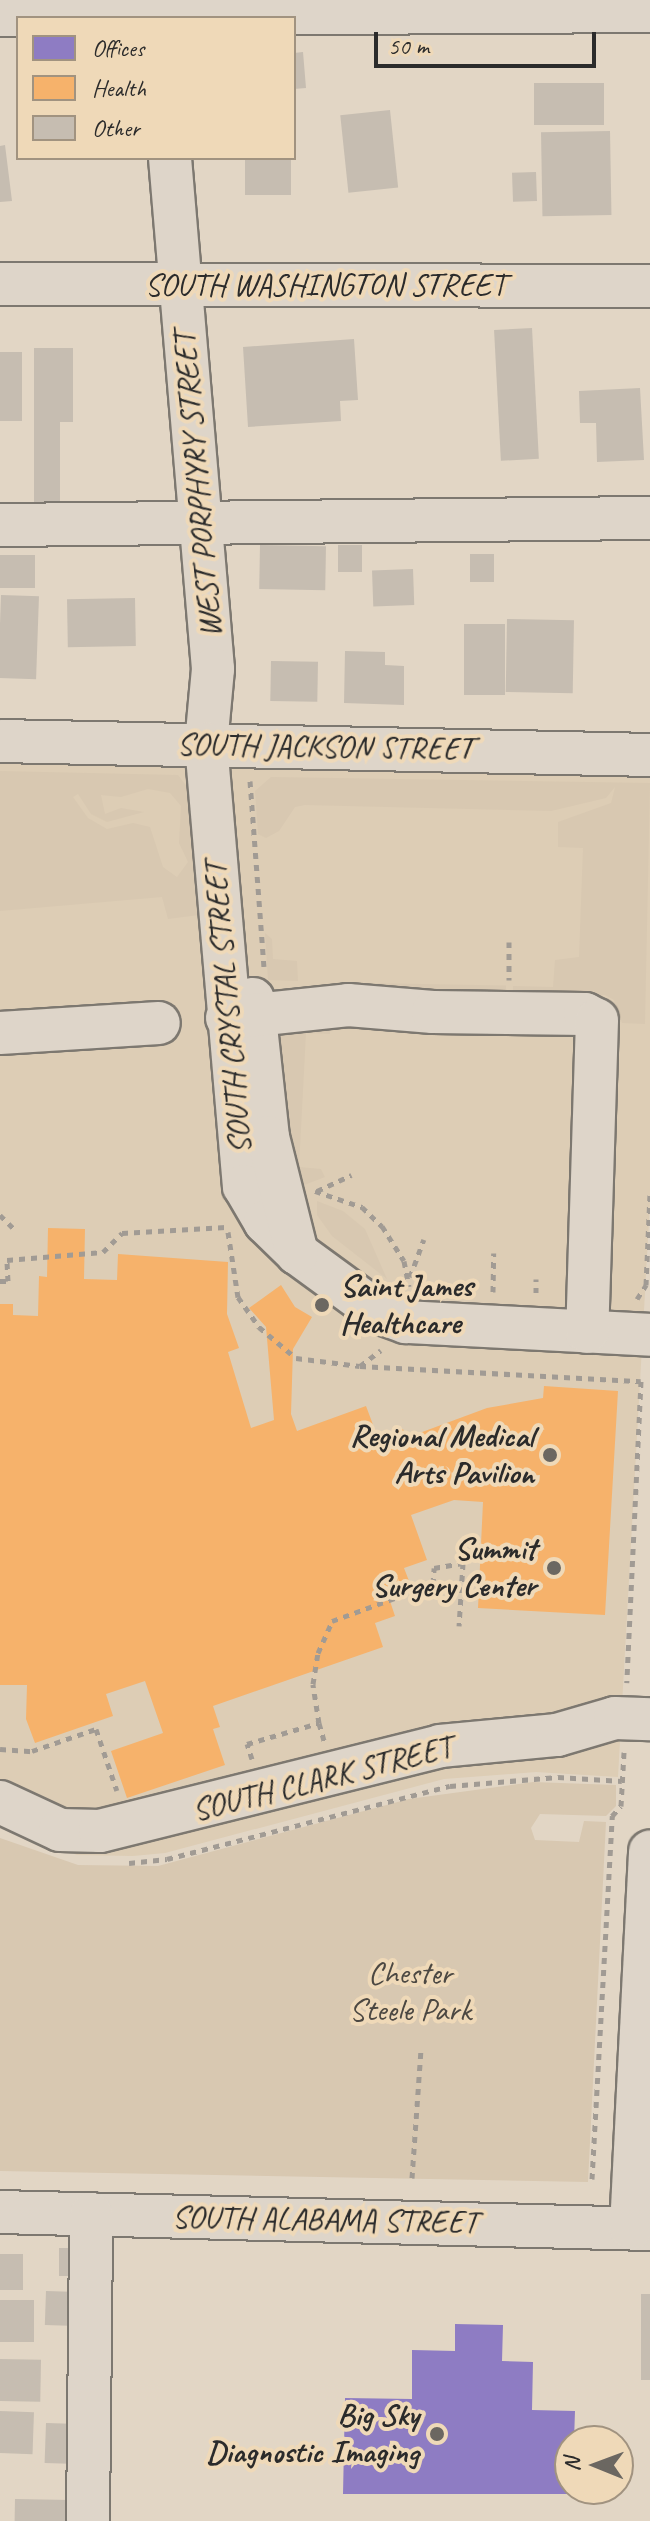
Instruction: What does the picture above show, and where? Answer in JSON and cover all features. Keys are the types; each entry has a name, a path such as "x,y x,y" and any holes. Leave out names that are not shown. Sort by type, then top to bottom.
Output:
{"street":[{"path":"0,15 157,11 650,13 649,0"},
{"name":"WEST PORPHYRY STREET","path":"170,160 220,745"},
{"name":"SOUTH WASHINGTON STREET","path":"0,284 650,286"},
{"path":"0,525 650,518"},
{"name":"SOUTH JACKSON STREET","path":"0,741 650,755"},
{"name":"SOUTH CRYSTAL STREET","path":"220,745 241,1017 244,1186 259,1215 297,1253 378,1312 406,1322 587,1332 643,1324"},
{"path":"241,1017 348,1005 433,1012 585,1014 597,1020 587,1332"},
{"path":"0,1033 159,1023"},
{"name":"SOUTH CLARK STREET","path":"0,1802 60,1830 100,1831 440,1746 557,1735 615,1718 634,1717"},
{"path":"640,2228 650,1851"},
{"name":"SOUTH ALABAMA STREET","path":"0,2212 640,2228"},
{"path":"88,2521 91,2214"}],"path":[{"path":"509,942 509,997"},
{"path":"317,1191 351,1175"},
{"path":"307,1191 317,1191 362,1207 397,1246 409,1278"},
{"path":"643,1324 637,1297 646,1285 650,1195"},
{"path":"0,1215 15,1230"},
{"path":"0,1281 8,1281 7,1260 103,1252 122,1233 227,1227"},
{"path":"419,1296 408,1293 409,1278 424,1239"},
{"path":"492,1306 494,1253"},
{"path":"360,1366 641,1381 634,1717 622,1781 621,1806 612,1816 592,2179"},
{"path":"255,1770 247,1744 319,1723 313,1684 318,1653 332,1621 433,1584 434,1568 463,1563 459,1626"},
{"path":"0,1749 32,1751 96,1729 120,1800"},
{"path":"477,1782 558,1777 622,1781"},
{"path":"412,2178 421,2048"}],"shaded area":[{"name":"Saint James Healthcare","path":"0,762 650,774 650,1203 618,1777 536,1772 444,1779 165,1853 133,1856 77,1855 0,1826"}],"green space":[{"path":"0,771 178,775 188,788 199,915 168,919 162,897 0,911","holes":["148,789 170,793 181,806 179,843 188,862 177,877 163,867 150,827 133,823 107,829 88,818 73,797 78,794 91,814 107,822 144,812 121,808 105,814 101,795 121,797"]},
{"path":"271,777 650,783 645,1024 622,1023 614,1000 605,995 513,994 513,986 553,987 555,960 579,957 583,848 558,847 558,822 611,803 615,787 606,798 551,811 305,805 295,807 279,831 266,838 258,834 255,791"},
{"path":"265,933 272,939 273,959 297,961 298,981 268,980"},
{"path":"366,983 506,985 506,996 366,994"},
{"path":"330,1026 330,1034 306,1033 299,1167 321,1169 325,1177 299,1187 292,1171 274,1031"},
{"path":"317,1201 343,1211 365,1229 387,1279 332,1236 317,1215"},
{"name":"Chester Steele Park","path":"533,1782 616,1785 616,1806 606,1816 540,1814 531,1828 535,1840 579,1842 584,1821 606,1822 588,2182 0,2171 0,1838 78,1865 158,1866 409,1799"}],"building: Offices":[{"path":"455,2324 503,2325 502,2361 533,2362 532,2410 575,2411 575,2425 554,2425 554,2494 343,2494 345,2398 412,2399 412,2350 455,2351"}],"building: Health":[{"path":"48,1228 85,1229 84,1279 117,1280 118,1254 228,1262 227,1314 239,1348 228,1352 251,1428 274,1420 266,1327 249,1308 281,1285 295,1307 312,1317 293,1349 291,1414 297,1431 366,1406 378,1438 403,1429 406,1438 487,1408 543,1398 544,1386 618,1391 605,1615 478,1608 483,1502 454,1500 411,1515 427,1560 404,1568 411,1586 388,1595 395,1616 375,1623 383,1647 213,1706 220,1727 213,1729 225,1765 127,1798 111,1751 163,1733 145,1681 106,1694 113,1716 35,1743 26,1719 27,1685 0,1685 0,1304 13,1304 13,1315 38,1316 39,1276 47,1277"}],"building: Other":[{"path":"303,52 306,88 296,89 296,53"},
{"path":"534,83 604,83 604,125 534,125"},
{"path":"390,110 398,188 348,193 340,115"},
{"path":"610,131 611,215 542,216 541,132"},
{"path":"5,145 12,201 0,202 0,146"},
{"path":"245,160 291,160 291,195 245,195"},
{"path":"536,172 537,201 513,202 512,173"},
{"path":"532,328 539,459 501,461 494,330"},
{"path":"354,339 358,400 340,401 341,421 248,427 243,347"},
{"path":"34,348 73,348 73,422 60,422 60,516 34,516"},
{"path":"0,352 22,352 22,421 0,421"},
{"path":"640,388 644,460 597,462 596,423 580,423 579,391"},
{"path":"260,545 326,546 325,590 259,589"},
{"path":"338,545 362,545 362,572 338,572"},
{"path":"470,554 494,554 494,582 470,582"},
{"path":"0,555 35,555 35,588 0,588"},
{"path":"413,569 414,605 373,606 372,570"},
{"path":"1,595 39,596 36,679 0,678"},
{"path":"135,598 136,646 68,647 67,599"},
{"path":"507,619 574,620 573,693 506,692"},
{"path":"464,624 505,624 505,695 464,695"},
{"path":"345,651 385,652 385,665 404,666 404,705 344,703"},
{"path":"271,661 318,662 317,702 270,701"},
{"path":"59,2248 74,2248 74,2276 59,2276"},
{"path":"0,2254 23,2254 23,2290 0,2290"},
{"path":"46,2291 78,2292 77,2326 45,2325"},
{"path":"641,2294 650,2294 650,2380 641,2380"},
{"path":"0,2300 34,2300 34,2342 0,2342"},
{"path":"0,2359 41,2360 40,2402 0,2401"},
{"path":"0,2411 34,2412 33,2454 0,2453"},
{"path":"46,2423 71,2424 70,2464 45,2463"},
{"path":"15,2499 71,2500 71,2521 15,2521"}],"place":[{"name":"Saint James Healthcare","path":"322,1305"},
{"name":"Regional Medical Arts Pavilion","path":"550,1455"},
{"name":"Summit Surgery Center","path":"554,1568"},
{"name":"Big Sky Diagnostic Imaging","path":"437,2434"}]}
